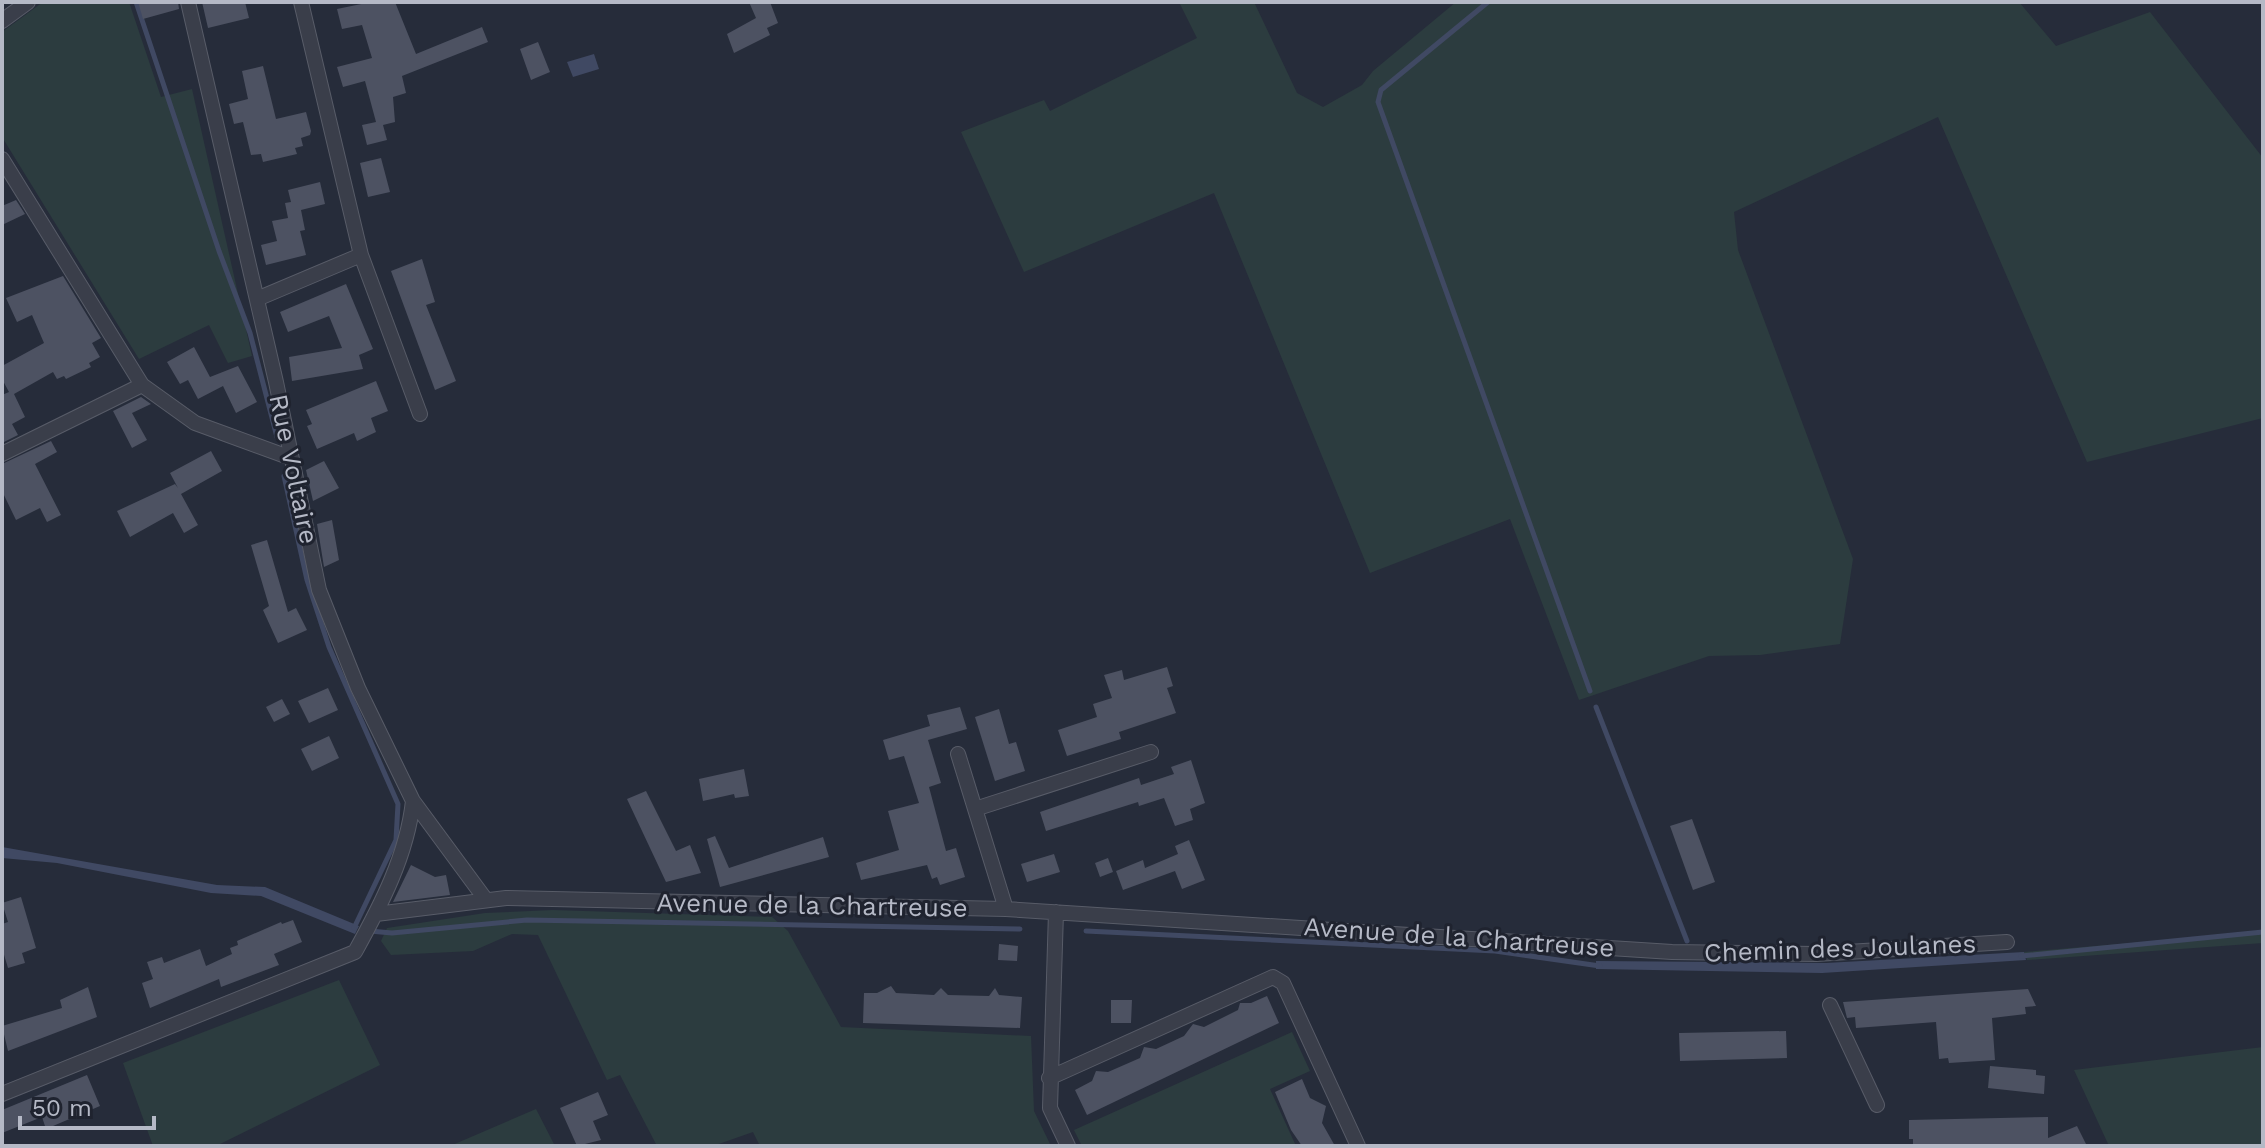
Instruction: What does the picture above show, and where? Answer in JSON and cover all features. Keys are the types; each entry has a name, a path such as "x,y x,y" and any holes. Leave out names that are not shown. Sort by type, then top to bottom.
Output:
{"street":[{"path":"2,21 28,2"},
{"name":"Rue Voltaire","path":"188,2 257,299 319,590 358,688 413,801 486,900"},
{"path":"301,2 361,255 420,414"},
{"path":"2,159 142,385 195,423 291,458"},
{"path":"257,299 361,255"},
{"path":"2,454 142,385"},
{"path":"975,809 1151,752"},
{"path":"958,754 1006,909"},
{"path":"2,1094 355,952 376,914 410,832 413,801"},
{"name":"Avenue de la Chartreuse","path":"376,914 506,898 1006,909 1672,952"},
{"path":"1056,912 1050,1108 1068,1146"},
{"name":"Chemin des Joulanes","path":"1672,952 1816,954 2007,942"},
{"path":"1049,1078 1273,977 1283,983 1358,1146"},
{"path":"1830,1005 1877,1105"}],"shaded area":[{"path":"43,2 129,2 161,97 192,89 252,356 228,363 209,325 139,359 2,137 2,32"},
{"path":"1179,2 1254,2 1297,93 1323,107 1362,85 1373,71 1456,2 2019,2 2056,46 2150,12 2263,158 2263,418 2087,462 1938,117 1734,212 1738,250 1853,559 1840,644 1760,655 1709,656 1579,700 1510,519 1370,573 1214,193 1024,272 961,132 1044,100 1050,111 1197,38"},
{"path":"553,910 772,917 788,931 841,1027 1031,1036 1034,1111 1051,1146 760,1146 753,1132 713,1146 657,1146 620,1075 607,1080 538,935 512,934 473,951 391,955 381,941 387,928 485,913"},
{"path":"2263,932 2263,943 2027,960 2024,952"},
{"path":"339,980 380,1065 216,1146 153,1146 123,1063"},
{"path":"1292,1032 1310,1071 1270,1089 1296,1146 1082,1146 1074,1130"},
{"path":"2263,1047 2263,1146 2109,1146 2074,1070"},
{"path":"536,1109 555,1146 450,1146"}],"water":[{"path":"594,54 599,69 573,77 567,62"},
{"path":"2,847 217,885 265,887 359,926 355,934 261,896 211,893 57,863 2,858"},
{"path":"2024,952 2026,960 1822,973 1596,969 1596,961 1826,963"}],"building":[{"path":"138,2 178,2 179,9 143,19"},
{"path":"202,2 245,2 249,18 208,28"},
{"path":"371,2 395,2 416,54 482,27 488,42 402,76 406,93 393,97 395,122 383,125 387,140 367,145 362,125 376,122 365,81 343,87 337,67 372,58 362,25 342,29 337,9"},
{"path":"749,2 770,2 778,23 767,28 770,35 734,53 727,34 756,18"},
{"path":"538,42 550,72 531,80 520,49"},
{"path":"263,66 276,119 306,112 311,131 310,135 301,138 303,146 295,148 297,154 263,162 261,154 251,155 243,122 234,124 229,104 248,99 242,71"},
{"path":"381,158 390,192 368,197 360,163"},
{"path":"320,182 325,204 301,210 305,230 300,231 306,255 266,265 261,245 277,241 272,221 288,218 285,203 291,202 288,190"},
{"path":"16,200 25,214 2,225 2,206"},
{"path":"422,259 435,302 426,305 456,381 435,390 391,271"},
{"path":"63,276 101,338 92,343 100,357 89,363 91,367 66,379 64,376 57,379 53,372 14,394 25,417 12,424 18,435 2,443 2,395 9,392 2,379 2,366 44,343 32,315 17,322 6,298"},
{"path":"346,284 373,349 359,355 363,369 292,381 289,357 342,348 329,316 288,332 280,312"},
{"path":"194,347 210,377 238,366 257,402 236,413 223,386 198,399 188,380 180,384 167,362"},
{"path":"376,381 388,411 371,418 376,432 357,441 354,433 317,449 307,426 312,424 306,410"},
{"path":"141,397 151,404 132,413 147,440 132,448 113,411"},
{"path":"51,441 57,452 35,464 61,515 47,522 40,508 16,520 2,491 2,464"},
{"path":"211,451 222,471 181,494 198,525 184,533 173,513 130,537 117,511 175,484 178,488 170,473"},
{"path":"324,461 339,488 313,501 306,470"},
{"path":"332,520 339,560 324,567 317,524"},
{"path":"267,540 288,612 296,608 307,630 278,643 263,610 269,606 251,545"},
{"path":"1167,667 1173,686 1167,688 1176,713 1119,732 1121,739 1067,756 1058,730 1097,717 1093,704 1112,698 1104,675 1122,670 1124,680"},
{"path":"328,688 338,710 309,723 298,701"},
{"path":"282,699 290,714 274,722 266,707"},
{"path":"960,707 967,729 928,740 941,783 929,787 946,851 956,848 965,877 940,885 937,877 932,879 927,865 861,880 856,863 899,850 888,811 919,803 904,756 889,760 883,740 930,726 927,715"},
{"path":"999,709 1009,744 1016,742 1025,771 995,781 975,717"},
{"path":"329,736 339,758 312,771 301,749"},
{"path":"1191,760 1205,803 1190,809 1193,820 1175,826 1164,798 1139,806 1138,802 1046,831 1040,812 1139,778 1141,785 1174,774 1171,767"},
{"path":"744,769 749,796 735,798 734,794 703,801 699,779"},
{"path":"646,791 676,851 690,845 701,873 666,882 627,799"},
{"path":"1692,819 1715,882 1693,890 1670,826"},
{"path":"715,836 729,868 823,837 829,857 720,887 707,839"},
{"path":"1189,840 1205,880 1182,889 1175,871 1123,890 1116,871 1143,860 1145,868 1178,854 1175,846"},
{"path":"1054,854 1060,872 1027,882 1021,864"},
{"path":"1108,858 1113,872 1100,877 1095,863"},
{"path":"411,865 435,877 446,875 450,895 393,902"},
{"path":"21,897 36,948 22,953 25,963 8,968 2,948 2,924 8,922 2,903"},
{"path":"293,920 302,942 274,954 279,965 221,987 219,979 150,1008 142,983 153,979 147,962 162,957 164,963 200,949 206,966 232,954 230,948 238,945 237,941"},
{"path":"999,944 1018,946 1017,961 998,960"},
{"path":"891,986 896,993 934,995 941,988 948,995 989,996 995,988 999,995 1022,997 1020,1028 863,1023 864,993 877,993"},
{"path":"88,987 97,1017 8,1051 2,1026 62,1008 60,1000"},
{"path":"2028,989 2036,1006 2025,1007 2026,1014 1992,1018 1995,1060 1949,1063 1948,1058 1939,1059 1936,1022 1856,1028 1855,1017 1847,1018 1843,1002"},
{"path":"1267,996 1279,1023 1087,1115 1075,1090 1092,1081 1096,1071 1108,1072 1140,1058 1144,1047 1156,1049 1184,1036 1193,1024 1204,1027 1238,1010 1240,1003 1251,1003"},
{"path":"1111,1000 1132,1000 1131,1023 1111,1023"},
{"path":"1786,1031 1787,1058 1680,1061 1679,1033"},
{"path":"1990,1066 2036,1070 2036,1075 2045,1076 2044,1094 1988,1088"},
{"path":"87,1075 100,1106 46,1129 42,1117 2,1133 2,1110"},
{"path":"1302,1079 1310,1098 1326,1106 1322,1123 1335,1146 1302,1146 1291,1130 1275,1092"},
{"path":"598,1092 608,1115 593,1121 601,1140 577,1146 560,1108"},
{"path":"2048,1117 2048,1138 2077,1126 2087,1146 1913,1146 1913,1139 1909,1139 1909,1120"}],"waterway":[{"path":"136,2 219,251 250,333 277,437"},
{"path":"1488,2 1381,90 1378,102 1590,691"},
{"path":"284,476 307,580 329,647 398,804 396,840 354,928"},
{"path":"1596,707 1687,941"},
{"path":"370,931 392,933 527,920 1020,929"},
{"path":"1086,931 1495,951 1600,966"},
{"path":"2021,956 2263,932"}]}
